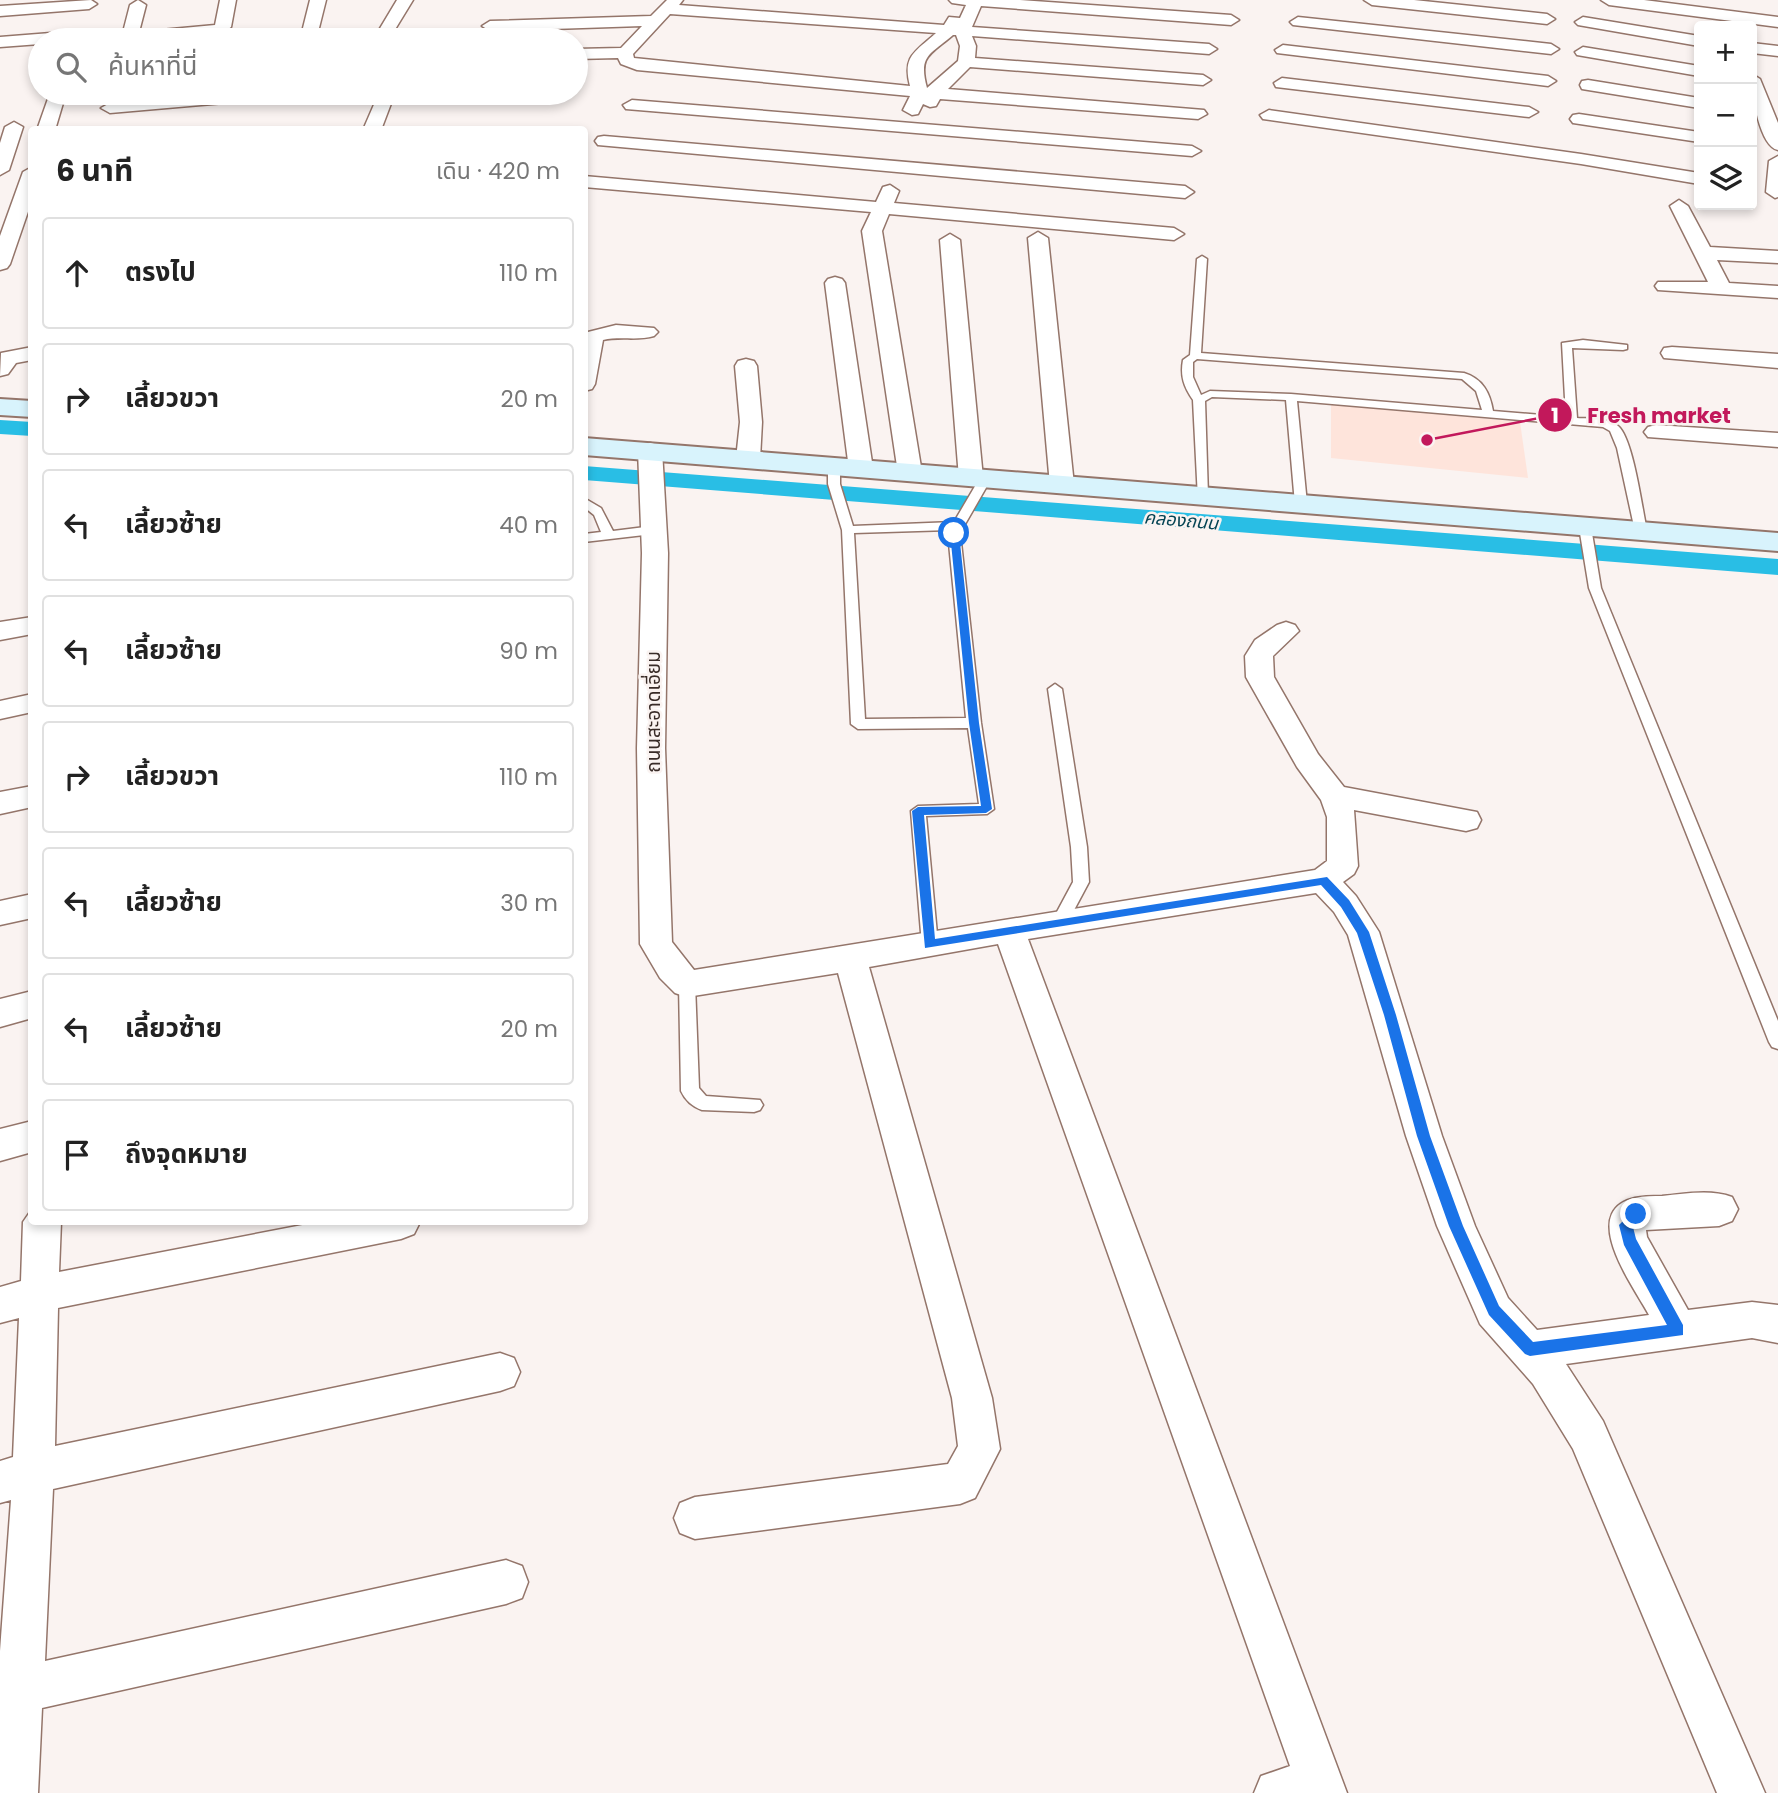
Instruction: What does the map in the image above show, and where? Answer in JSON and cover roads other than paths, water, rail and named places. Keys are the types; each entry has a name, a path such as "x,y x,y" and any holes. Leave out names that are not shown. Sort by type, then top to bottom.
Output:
{"street":[{"path":"220,28 223,27 228,0"},
{"path":"311,28 318,0"},
{"path":"389,28 405,0"},
{"path":"952,0 1231,20"},
{"path":"1372,0 1428,3 1547,19"},
{"path":"1610,0 1778,22"},
{"path":"927,93 915,70 917,58 956,30 969,1"},
{"path":"0,11 89,2 79,28"},
{"path":"1406,116 1428,3"},
{"path":"588,54 625,53 672,4 956,30 1209,49"},
{"path":"132,28 138,5"},
{"path":"490,26 656,21"},
{"path":"1298,22 1551,49"},
{"path":"1583,22 1694,40"},
{"path":"956,30 968,46 966,62"},
{"path":"0,42 28,41"},
{"path":"1757,49 1778,51"},
{"path":"1283,50 1548,81"},
{"path":"1583,52 1694,70"},
{"path":"625,53 627,61 637,65 927,93 1198,114"},
{"path":"881,421 867,254 875,207 927,93 966,62 1203,80"},
{"path":"1774,147 1766,114 1752,79 1778,82"},
{"path":"1282,83 1406,116 1694,178"},
{"path":"1588,85 1694,102"},
{"path":"47,126 54,105"},
{"path":"105,126 111,105"},
{"path":"374,126 382,105"},
{"path":"632,105 1192,151"},
{"path":"1269,116 1406,116 1529,112"},
{"path":"1579,119 1694,136"},
{"path":"0,170 14,127"},
{"path":"604,141 1185,192"},
{"path":"1757,189 1777,192 1778,161"},
{"path":"588,181 1174,234"},
{"path":"0,264 4,244 28,182"},
{"path":"1679,206 1722,289"},
{"path":"1038,238 1062,485"},
{"path":"950,240 978,483"},
{"path":"1704,253 1778,257"},
{"path":"867,254 900,421 869,468"},
{"path":"835,283 869,468"},
{"path":"1665,286 1778,292"},
{"path":"588,363 593,336 616,331 647,332"},
{"path":"0,369 9,358 28,354"},
{"path":"1672,354 1778,361"},
{"path":"746,366 751,422 748,459"},
{"path":"0,407 28,409"},
{"path":"1656,432 1778,440"},
{"path":"588,447 650,457 748,459 869,468 978,483 1062,485 1202,496 1586,532 1641,531 1778,542"},
{"name":"ถนนสะอาดเอี่ยม","path":"650,457 651,748 656,944 680,976"},
{"path":"0,631 28,626"},
{"path":"680,976 850,958 1323,880 1342,866 1342,817 1335,797 1307,760 1260,677 1259,656 1265,646 1286,631"},
{"path":"0,710 28,704"},
{"path":"0,803 28,797"},
{"path":"1335,797 1370,801 1466,820"},
{"path":"1323,880 1345,904 1363,932 1424,1136 1456,1226 1494,1311 1547,1370 1588,1435 1741,1793"},
{"path":"0,913 28,907"},
{"path":"1009,930 1307,1789"},
{"path":"695,1518 960,1483 979,1450 972,1398 850,958"},
{"path":"0,1013 28,1005"},
{"path":"0,1145 28,1137"},
{"path":"1678,1330 1629,1240 1626,1225 1636,1214 1719,1209"},
{"path":"14,1793 10,1692 20,1299 41,1225"},
{"path":"20,1299 386,1225"},
{"path":"1530,1350 1752,1320 1778,1324"},
{"path":"16,1477 500,1372"},
{"path":"10,1692 506,1582"}],"lane":[{"path":"1195,356 1202,259"},
{"path":"1572,421 1566,345 1583,343 1623,347"},
{"path":"1202,496 1199,400 1189,387 1186,367 1188,360 1195,356 1464,376 1477,383 1484,392 1488,414"},
{"path":"1199,400 1210,394 1291,397 1605,424 1615,429 1623,448 1641,531"},
{"path":"1291,397 1301,504"},
{"path":"869,468 842,508 848,530 859,724 974,723"},
{"path":"929,945 918,811 986,809 954,533 978,483"},
{"path":"588,503 601,515 608,533"},
{"path":"848,530 959,521"},
{"path":"588,537 652,523"},
{"path":"1586,532 1595,588 1778,1042"},
{"path":"1055,690 1079,847 1081,882 1059,922"},
{"path":"680,976 690,1091 702,1103 754,1105"}],"waterway":[{"name":"คลองถนน","path":"0,427 28,429"},
{"name":"คลองถนน","path":"588,473 1778,567"}],"place":[{"name":"Fresh market","path":"1427,440"}]}
